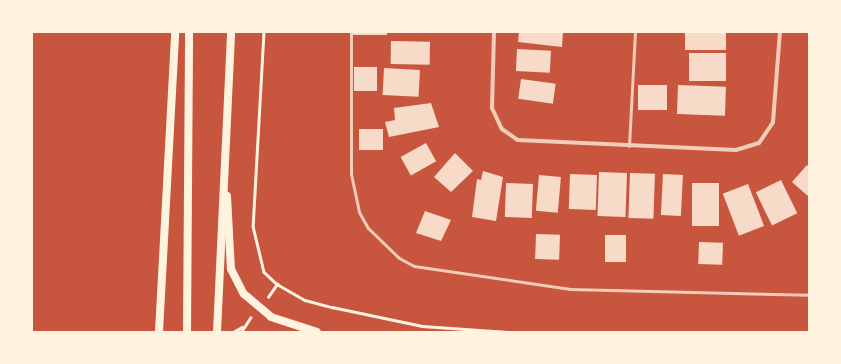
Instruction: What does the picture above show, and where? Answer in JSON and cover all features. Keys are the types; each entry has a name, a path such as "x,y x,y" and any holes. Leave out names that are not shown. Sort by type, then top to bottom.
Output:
{"main road":[{"path":"159,332 175,32"},
{"path":"187,332 189,32"},
{"path":"217,332 231,32"},
{"path":"225,146 231,268 240,288 271,317 317,332"}],"street":[{"path":"494,32 492,108 496,120 509,135 531,142 736,150 759,143 773,122 776,107 780,32"}],"lane":[{"path":"351,32 351,174 359,212 368,228 399,258 414,266 570,289 809,295"},
{"path":"629,146 635,32"}],"path":[{"path":"264,32 253,226 264,272 276,284 305,300 332,307 422,326 508,332"},
{"path":"234,332 242,327 254,315"},
{"path":"241,332 242,327"}],"building":[{"path":"353,32 387,32 387,35 353,35"},
{"path":"519,32 563,32 562,47 518,42"},
{"path":"685,32 726,32 726,50 685,50"},
{"path":"391,41 430,42 430,65 391,64"},
{"path":"517,49 551,51 550,73 516,71"},
{"path":"689,53 726,53 726,81 689,81"},
{"path":"354,67 377,67 377,91 354,91"},
{"path":"384,68 420,70 419,97 383,95"},
{"path":"521,79 556,84 553,104 518,99"},
{"path":"638,85 667,85 667,110 638,110"},
{"path":"678,85 726,87 725,116 677,114"},
{"path":"431,103 439,127 389,137 385,122 395,120 394,108"},
{"path":"359,129 383,129 383,150 359,150"},
{"path":"426,143 436,161 411,175 401,157"},
{"path":"455,153 473,171 451,192 434,177"},
{"path":"807,165 809,167 809,197 792,182"},
{"path":"483,171 503,177 496,221 472,217 477,179 481,180"},
{"path":"599,172 627,173 625,217 597,216"},
{"path":"630,173 655,174 653,219 628,218"},
{"path":"570,174 597,175 596,210 569,209"},
{"path":"663,174 683,175 681,216 661,215"},
{"path":"539,175 561,177 558,213 536,211"},
{"path":"781,180 797,213 772,226 756,192"},
{"path":"506,183 533,184 532,218 505,217"},
{"path":"692,183 719,183 719,226 692,226"},
{"path":"748,184 764,226 739,236 723,194"},
{"path":"425,211 451,220 441,241 416,233"},
{"path":"536,234 560,235 559,260 535,259"},
{"path":"605,235 626,235 626,262 605,262"},
{"path":"699,242 723,243 722,265 698,264"}]}
